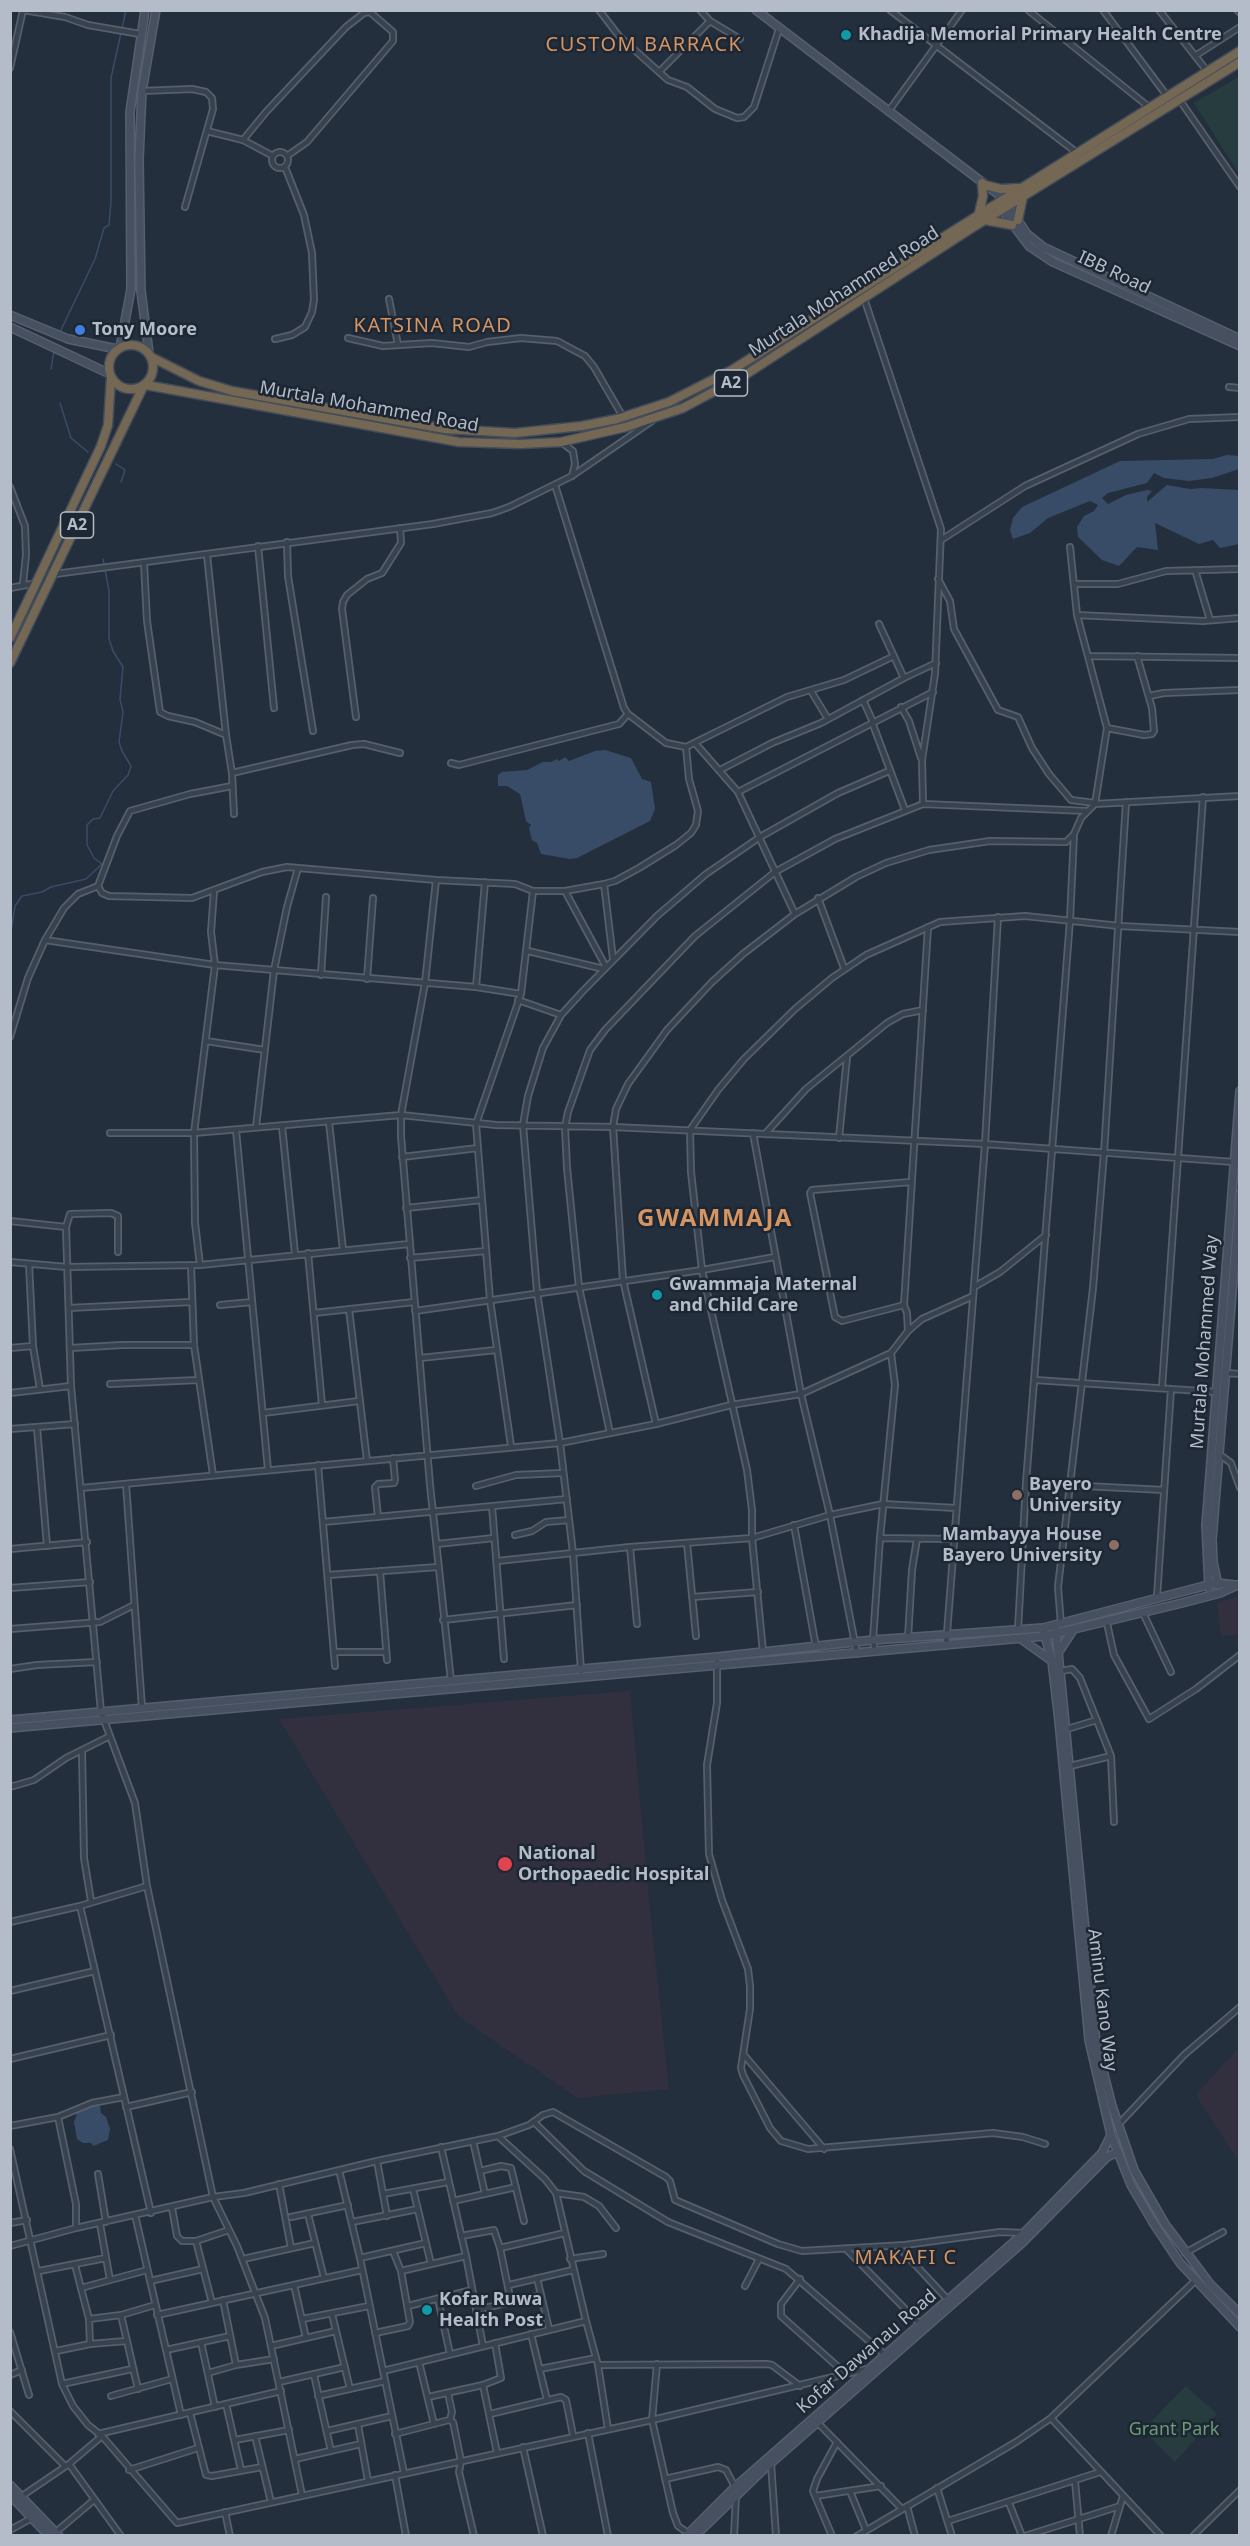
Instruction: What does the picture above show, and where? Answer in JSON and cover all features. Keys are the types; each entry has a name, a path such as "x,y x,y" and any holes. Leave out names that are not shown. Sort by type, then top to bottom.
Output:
{"highway":[{"name":"Murtala Mohammed Road","path":"1021,192 1076,152 1239,51"},
{"name":"Murtala Mohammed Road","path":"144,386 448,440 489,444 561,442 626,427 683,408 745,375 864,298 1002,204 1239,62"},
{"path":"983,184 1021,192 1015,223 982,217 983,184"},
{"name":"Murtala Mohammed Road","path":"150,355 199,381 232,391 445,429 515,434 582,426 622,417 669,402 732,370 982,217"},
{"name":"A2","path":"10,638 101,446 108,425 110,362 118,349 136,345 150,355 153,373 144,386 10,663"},
{"name":"A2","path":"110,375 119,386 126,389 144,386"}],"main road":[{"path":"10,315 68,339 118,349 131,289 128,141 132,83 145,10"},
{"path":"150,355 141,291 139,159 142,91 156,10"},
{"path":"756,10 983,184 1002,204"},
{"name":"IBB Road","path":"1002,204 1029,246 1053,262 1239,346"},
{"name":"IBB Road","path":"1015,223 1034,241 1057,256 1239,339"},
{"path":"10,327 63,350 110,375"},
{"name":"Murtala Mohammed Way","path":"1210,1595 1206,1563 1206,1524 1239,1091"},
{"name":"Murtala Mohammed Way","path":"1220,1593 1213,1562 1212,1540 1238,1233 1239,1194"},
{"path":"1190,1589 1200,1581 1206,1563"},
{"path":"10,1720 581,1669 717,1661 765,1661 1021,1639 1157,1597 1208,1584 1237,1584"},
{"path":"1057,1628 1073,1630 1107,1623 1220,1593 1237,1584"},
{"name":"Aminu Kano Way","path":"1057,1628 1070,1766 1089,2040 1111,2135 1131,2185 1173,2253 1239,2327"},
{"path":"10,1728 582,1677 717,1661 763,1652 873,1640 1018,1630 1044,1632"},
{"path":"1060,1653 1073,1630"},
{"name":"Aminu Kano Way","path":"1044,1632 1052,1661 1096,2043 1118,2126 1138,2179 1183,2250 1210,2284 1238,2311"},
{"path":"1021,1639 1052,1661"},
{"path":"830,1646 831,1656"},
{"name":"Kofar Dawanau Road","path":"689,2535 870,2368 1024,2233 1102,2153 1111,2135"},
{"name":"Kofar Dawanau Road","path":"736,2491 818,2423 1022,2243 1107,2157 1118,2152"},
{"path":"1173,2253 1183,2250"},
{"path":"10,2485 55,2534"},
{"path":"10,2495 32,2518 55,2534"}],"street":[{"path":"10,68 23,10 140,34"},
{"path":"599,10 619,36 668,80 687,87 728,116 744,117 754,107 779,29"},
{"path":"700,10 710,21 740,39"},
{"path":"890,10 1076,152"},
{"path":"888,112 962,10"},
{"path":"1028,10 1149,107"},
{"path":"1103,10 1167,96"},
{"path":"1159,10 1207,71"},
{"path":"243,140 266,112 346,27 363,13 370,12 393,32 393,41 307,142 286,156"},
{"path":"659,72 710,21"},
{"path":"1195,56 1239,27"},
{"path":"142,91 192,89 206,92 213,102 185,207"},
{"path":"1179,99 1239,187"},
{"path":"207,131 243,140 273,156"},
{"path":"273,156 280,152 286,156 288,163 285,167"},
{"path":"273,156 273,163 276,167 285,167"},
{"path":"275,339 292,335 305,327 309,321 314,300 312,253 304,214 285,167"},
{"path":"864,298 941,529 936,663 922,760 923,804"},
{"path":"389,299 398,345"},
{"path":"348,339 383,345 432,343 469,347 521,338 557,341 585,356 594,367 622,417"},
{"path":"1229,387 1239,388"},
{"path":"55,574 434,524 492,513 572,476 630,438 657,417"},
{"path":"942,540 1025,486 1138,434 1189,419 1239,417"},
{"path":"561,442 573,451 575,464 572,476"},
{"path":"555,485 620,696 628,714 666,743 686,747 787,697 843,680 894,656"},
{"path":"10,487 25,526 26,555 23,584"},
{"path":"356,717 343,602 347,595 367,579 382,573 401,543 400,528"},
{"path":"286,542 288,576 312,731"},
{"path":"258,546 274,708"},
{"path":"656,1424 624,1280 613,1126 616,1109 628,1084 667,1030 712,982 743,954 818,898 886,863 929,850 990,841 1066,842 1074,834 1087,811 1095,804 1107,728 1077,615 1071,547"},
{"path":"207,555 232,772 234,813"},
{"path":"144,563 147,621 160,712 195,722 226,735"},
{"path":"1074,584 1118,584 1166,571 1239,569"},
{"path":"1195,570 1210,620"},
{"path":"938,579 950,601 954,629 997,708 1001,712 1018,717 1032,748 1065,795 1073,802 1095,804 1239,796"},
{"path":"10,588 38,583"},
{"path":"1077,615 1210,620 1239,618"},
{"path":"879,624 904,678"},
{"path":"1089,656 1239,658"},
{"path":"1107,728 1144,735 1152,734 1152,708 1137,657"},
{"path":"720,770 772,743 828,719 936,663"},
{"path":"1149,696 1164,693 1239,690"},
{"path":"812,691 828,719"},
{"path":"738,792 933,692"},
{"path":"863,700 904,810"},
{"path":"901,708 909,721 922,760"},
{"path":"451,763 459,765 620,724 628,714"},
{"path":"695,743 738,792 795,914"},
{"path":"232,772 352,745 364,744 400,753"},
{"path":"98,886 102,893 109,896 192,898 274,868 515,884 533,891 565,891 604,884 615,881 639,868 691,833 698,817 698,811 688,779 686,747"},
{"path":"582,1677 573,1553 560,1443 537,1292 523,1125 528,1096 543,1048 561,1015 613,959 657,916 706,874 760,837 838,794 890,771"},
{"path":"10,1037 28,978 45,940 64,908 78,894 98,886 117,836 130,812 190,794 232,786"},
{"path":"1162,1388 1203,797"},
{"path":"1057,1628 1058,1587 1069,1486 1077,1438 1104,1153 1126,802"},
{"path":"610,1433 579,1287 567,1168 566,1127 568,1112 580,1073 590,1050 605,1030 695,936 775,872 835,839 923,804 1087,811"},
{"path":"1018,1630 1026,1483 1054,1149 1074,834"},
{"path":"256,1127 274,970 298,868"},
{"path":"436,880 425,983 401,1115 410,1258 443,1620 452,1690"},
{"path":"476,987 485,882"},
{"path":"604,884 613,959"},
{"path":"201,1265 195,1223 194,1133 215,965 211,932 214,891"},
{"path":"511,1446 490,1300 476,1124 521,994 528,951 533,891"},
{"path":"565,891 605,968"},
{"path":"321,975 326,897"},
{"path":"367,979 373,898"},
{"path":"818,898 844,968"},
{"path":"765,1661 747,1470 702,1270 691,1172 690,1130 718,1089 744,1059 795,1009 844,968 866,955 940,922 1025,916 1120,926 1239,932"},
{"path":"946,1646 971,1297 974,1287 985,1144 998,917"},
{"path":"908,1331 904,1305 928,927"},
{"path":"45,940 215,965 476,987 521,994"},
{"path":"528,951 605,968"},
{"path":"518,1000 561,1015"},
{"path":"765,1134 806,1089 895,1018 924,1010"},
{"path":"206,1041 265,1050"},
{"path":"839,1138 847,1056"},
{"path":"110,1133 194,1133 401,1115 476,1124 613,1126 985,1144 1234,1162"},
{"path":"329,1122 343,1250"},
{"path":"282,1126 296,1254"},
{"path":"236,1130 268,1470"},
{"path":"753,1133 801,1394 830,1515 857,1654"},
{"path":"402,1157 478,1148"},
{"path":"904,1305 842,1321 835,1317 810,1193 812,1190 911,1182"},
{"path":"406,1208 482,1200"},
{"path":"118,1252 118,1216 115,1213 72,1212 68,1216 66,1227 71,1386 101,1712 135,1803 147,1886 213,2197 243,2259 256,2293 274,2359 302,2495"},
{"path":"10,1221 66,1227"},
{"path":"974,1287 1000,1272 1046,1235"},
{"path":"10,1262 67,1267 201,1265 409,1244"},
{"path":"410,1258 486,1251"},
{"path":"308,1253 321,1405"},
{"path":"415,1311 702,1270 775,1257"},
{"path":"29,1264 33,1346 40,1389"},
{"path":"191,1265 194,1345 213,1475"},
{"path":"81,1488 560,1443 656,1424 731,1405 801,1394 891,1353 908,1331 929,1314 971,1297"},
{"path":"69,1308 191,1302"},
{"path":"220,1305 252,1302"},
{"path":"314,1313 414,1302"},
{"path":"1231,1302 1239,1303"},
{"path":"349,1309 367,1461"},
{"path":"71,1348 194,1345"},
{"path":"10,1348 33,1346"},
{"path":"420,1358 496,1350"},
{"path":"875,1652 873,1640 880,1538 895,1384 891,1353"},
{"path":"1226,1374 1239,1374"},
{"path":"110,1384 198,1380"},
{"path":"1035,1380 1216,1392"},
{"path":"10,1393 71,1386"},
{"path":"1157,1597 1171,1389"},
{"path":"263,1413 359,1401"},
{"path":"10,1429 75,1424"},
{"path":"37,1428 47,1546"},
{"path":"1219,1454 1232,1463 1239,1488"},
{"path":"378,1517 375,1486 393,1483 395,1480 393,1458"},
{"path":"318,1465 335,1666"},
{"path":"476,1486 516,1475 564,1473"},
{"path":"1026,1483 1164,1490"},
{"path":"126,1484 142,1708"},
{"path":"323,1522 567,1499"},
{"path":"496,1561 630,1547 752,1538 830,1515 884,1504 956,1508"},
{"path":"492,1506 504,1659"},
{"path":"514,1535 532,1531 546,1522 569,1520"},
{"path":"794,1525 816,1647"},
{"path":"437,1544 494,1538"},
{"path":"880,1538 954,1539"},
{"path":"908,1638 912,1569 917,1539"},
{"path":"10,1549 87,1542"},
{"path":"687,1543 696,1636"},
{"path":"630,1547 637,1624"},
{"path":"328,1575 438,1567"},
{"path":"380,1571 387,1660"},
{"path":"10,1588 90,1582"},
{"path":"692,1597 758,1592"},
{"path":"10,1629 94,1623 108,1619 134,1605"},
{"path":"443,1620 577,1605"},
{"path":"1143,1613 1172,1672"},
{"path":"1107,1623 1114,1655 1149,1719 1196,1689 1239,1655"},
{"path":"334,1652 386,1652"},
{"path":"717,1661 717,1703 707,1765 709,1854 722,1900 748,1969 750,2009 742,2075 770,2128 778,2139 788,2145 808,2149 993,2133 1023,2136 1045,2144"},
{"path":"10,1669 97,1662"},
{"path":"1061,1671 1072,1669 1077,1673 1111,1756 1114,1822"},
{"path":"1067,1728 1097,1720"},
{"path":"10,1787 34,1780 82,1750 110,1736"},
{"path":"82,1750 84,1857 91,1901"},
{"path":"1070,1766 1111,1756"},
{"path":"10,1922 80,1906 147,1886"},
{"path":"80,1906 151,2213"},
{"path":"10,1990 95,1971"},
{"path":"1118,2126 1184,2055 1239,2007"},
{"path":"10,2059 111,2035"},
{"path":"744,2054 824,2149"},
{"path":"126,2107 192,2092"},
{"path":"10,2126 58,2117 92,2103 124,2097"},
{"path":"10,2246 76,2228 151,2213 213,2197 244,2193 377,2161 498,2136 534,2122 548,2112 557,2113 666,2177 670,2181 675,2200 778,2244 811,2252 898,2246 1000,2232 1024,2233"},
{"path":"58,2117 76,2204 76,2228"},
{"path":"534,2122 584,2171 649,2211 674,2225 786,2269 885,2355"},
{"path":"498,2136 545,2179 556,2193 570,2259 598,2365 608,2429"},
{"path":"473,2141 485,2194"},
{"path":"441,2147 466,2256 483,2346"},
{"path":"10,2149 39,2271 62,2384 73,2406 177,2523 573,2435 652,2420 870,2368"},
{"path":"377,2161 387,2216"},
{"path":"480,2171 501,2166 510,2167 524,2221"},
{"path":"339,2170 360,2258 404,2473"},
{"path":"98,2174 106,2222"},
{"path":"383,2194 448,2182"},
{"path":"279,2184 291,2248"},
{"path":"453,2201 516,2187"},
{"path":"413,2189 430,2264"},
{"path":"556,2193 584,2197 599,2206 616,2228"},
{"path":"291,2217 348,2205"},
{"path":"172,2208 179,2240 196,2241 229,2230"},
{"path":"352,2222 418,2209"},
{"path":"308,2214 324,2278"},
{"path":"135,2215 181,2415"},
{"path":"10,2223 27,2220"},
{"path":"99,2224 110,2280"},
{"path":"461,2236 494,2230 511,2302"},
{"path":"1183,2250 1223,2232"},
{"path":"500,2248 565,2233"},
{"path":"196,2241 212,2303"},
{"path":"243,2259 315,2243"},
{"path":"360,2258 426,2243"},
{"path":"898,2246 949,2301"},
{"path":"847,2249 921,2325"},
{"path":"375,2334 408,2326 410,2322 401,2271 393,2251"},
{"path":"570,2259 603,2254"},
{"path":"401,2271 466,2256"},
{"path":"39,2271 106,2258"},
{"path":"746,2286 759,2259"},
{"path":"75,2265 89,2319 90,2344"},
{"path":"81,2288 147,2270"},
{"path":"150,2281 203,2270"},
{"path":"158,2315 362,2270"},
{"path":"508,2285 573,2270"},
{"path":"537,2278 549,2329"},
{"path":"800,2279 781,2304 781,2316 846,2374"},
{"path":"857,2535 1051,2418 1196,2280"},
{"path":"294,2285 306,2338"},
{"path":"408,2306 472,2290"},
{"path":"476,2310 541,2295"},
{"path":"438,2299 450,2354"},
{"path":"223,2300 236,2365"},
{"path":"89,2319 121,2315 155,2305"},
{"path":"302,2319 369,2306"},
{"path":"332,2313 350,2389"},
{"path":"121,2315 138,2389"},
{"path":"383,2371 586,2321"},
{"path":"271,2346 336,2331"},
{"path":"10,2332 29,2395"},
{"path":"531,2334 548,2400"},
{"path":"166,2350 230,2336"},
{"path":"56,2351 90,2344 126,2341"},
{"path":"201,2342 215,2407"},
{"path":"428,2397 483,2385 501,2378 495,2343"},
{"path":"540,2369 596,2358"},
{"path":"208,2373 236,2365 274,2359"},
{"path":"419,2362 434,2424"},
{"path":"657,2364 652,2420 676,2523 689,2535"},
{"path":"598,2365 767,2364 772,2365 800,2386"},
{"path":"279,2382 345,2367"},
{"path":"62,2384 132,2369"},
{"path":"10,2375 22,2370"},
{"path":"314,2375 331,2451"},
{"path":"111,2396 172,2379"},
{"path":"318,2396 385,2381"},
{"path":"483,2385 497,2453"},
{"path":"22,2496 67,2465 100,2435 281,2391"},
{"path":"448,2393 452,2412 450,2420 461,2461 459,2472 474,2535"},
{"path":"490,2414 561,2397 566,2400 573,2435"},
{"path":"226,2404 242,2470"},
{"path":"10,2411 67,2465 120,2535"},
{"path":"190,2413 206,2475 212,2476 262,2467"},
{"path":"327,2432 392,2416"},
{"path":"1051,2418 1155,2533 1161,2535"},
{"path":"395,2434 450,2420"},
{"path":"818,2423 904,2507 915,2535"},
{"path":"358,2425 368,2481"},
{"path":"235,2440 289,2430"},
{"path":"588,2433 608,2535"},
{"path":"255,2436 271,2502"},
{"path":"832,2535 815,2496 814,2486 837,2442"},
{"path":"295,2459 361,2444"},
{"path":"523,2447 543,2535"},
{"path":"129,2470 198,2448"},
{"path":"771,2463 777,2535"},
{"path":"665,2479 718,2467 726,2470 736,2491 734,2535"},
{"path":"948,2521 1100,2472"},
{"path":"395,2475 406,2535"},
{"path":"1075,2481 1080,2535"},
{"path":"815,2496 881,2486"},
{"path":"937,2488 952,2535"},
{"path":"1193,2535 1239,2490"},
{"path":"850,2491 866,2530"},
{"path":"1111,2535 1123,2496"},
{"path":"55,2534 94,2500"},
{"path":"1009,2503 1023,2535 1120,2506"},
{"path":"225,2512 230,2535"},
{"path":"10,2530 32,2518"}],"shaded area":[{"path":"1239,1596 1239,1634 1221,1636 1217,1603"},
{"name":"National Orthopaedic Hospital","path":"630,1691 669,2089 578,2098 459,2017 279,1719"},
{"path":"1239,2047 1240,2162 1196,2095"}],"green space":[{"path":"1239,77 1239,174 1194,103"},
{"name":"Grant Park","path":"1186,2386 1217,2414 1175,2462 1143,2430"}],"water":[{"path":"1227,455 1239,456 1239,469 1212,478 1189,481 1164,478 1154,473 1147,483 1108,493 1102,498 1108,504 1126,495 1152,491 1147,497 1147,502 1167,485 1190,489 1239,490 1239,544 1220,548 1213,540 1199,544 1155,523 1158,550 1137,547 1119,566 1102,560 1078,537 1077,527 1084,516 1094,511 1098,505 1090,501 1048,518 1030,533 1013,539 1010,530 1013,518 1022,507 1120,461 1213,459"},
{"path":"605,750 631,758 642,779 651,782 655,809 650,821 577,858 541,854 537,843 532,840 529,828 531,825 526,821 520,794 507,786 498,786 498,775 502,772 527,770 543,762 557,759 559,761 565,757 569,761 595,751"},
{"path":"94,2104 100,2106 101,2113 106,2117 110,2129 108,2140 93,2146 91,2143 83,2143 77,2139 74,2122 78,2111"}],"waterway":[{"path":"60,332 95,259 104,228 109,225 111,78 126,10"},
{"path":"51,369 54,351"},
{"path":"60,403 71,438 88,452"},
{"path":"116,464 125,470 121,482"},
{"path":"10,937 15,906 22,896 86,879 102,864 94,858 87,845 87,825 93,819 100,818 113,791 128,775 131,766 119,742 123,712 120,699 123,667 109,639 109,591 103,559"}],"place":[{"name":"Khadija Memorial Primary Health Centre","path":"846,35"},
{"name":"Tony Moore","path":"80,330"},
{"name":"Gwammaja Maternal and Child Care","path":"657,1295"},
{"name":"Bayero University","path":"1017,1495"},
{"name":"Mambayya House Bayero University","path":"1114,1545"},
{"name":"National Orthopaedic Hospital","path":"505,1864"},
{"name":"Kofar Ruwa Health Post","path":"427,2310"}],"district":[{"name":"CUSTOM BARRACK","path":"644,45"},
{"name":"KATSINA ROAD","path":"433,326"},
{"name":"GWAMMAJA","path":"715,1219"},
{"name":"MAKAFI C","path":"906,2258"}]}
